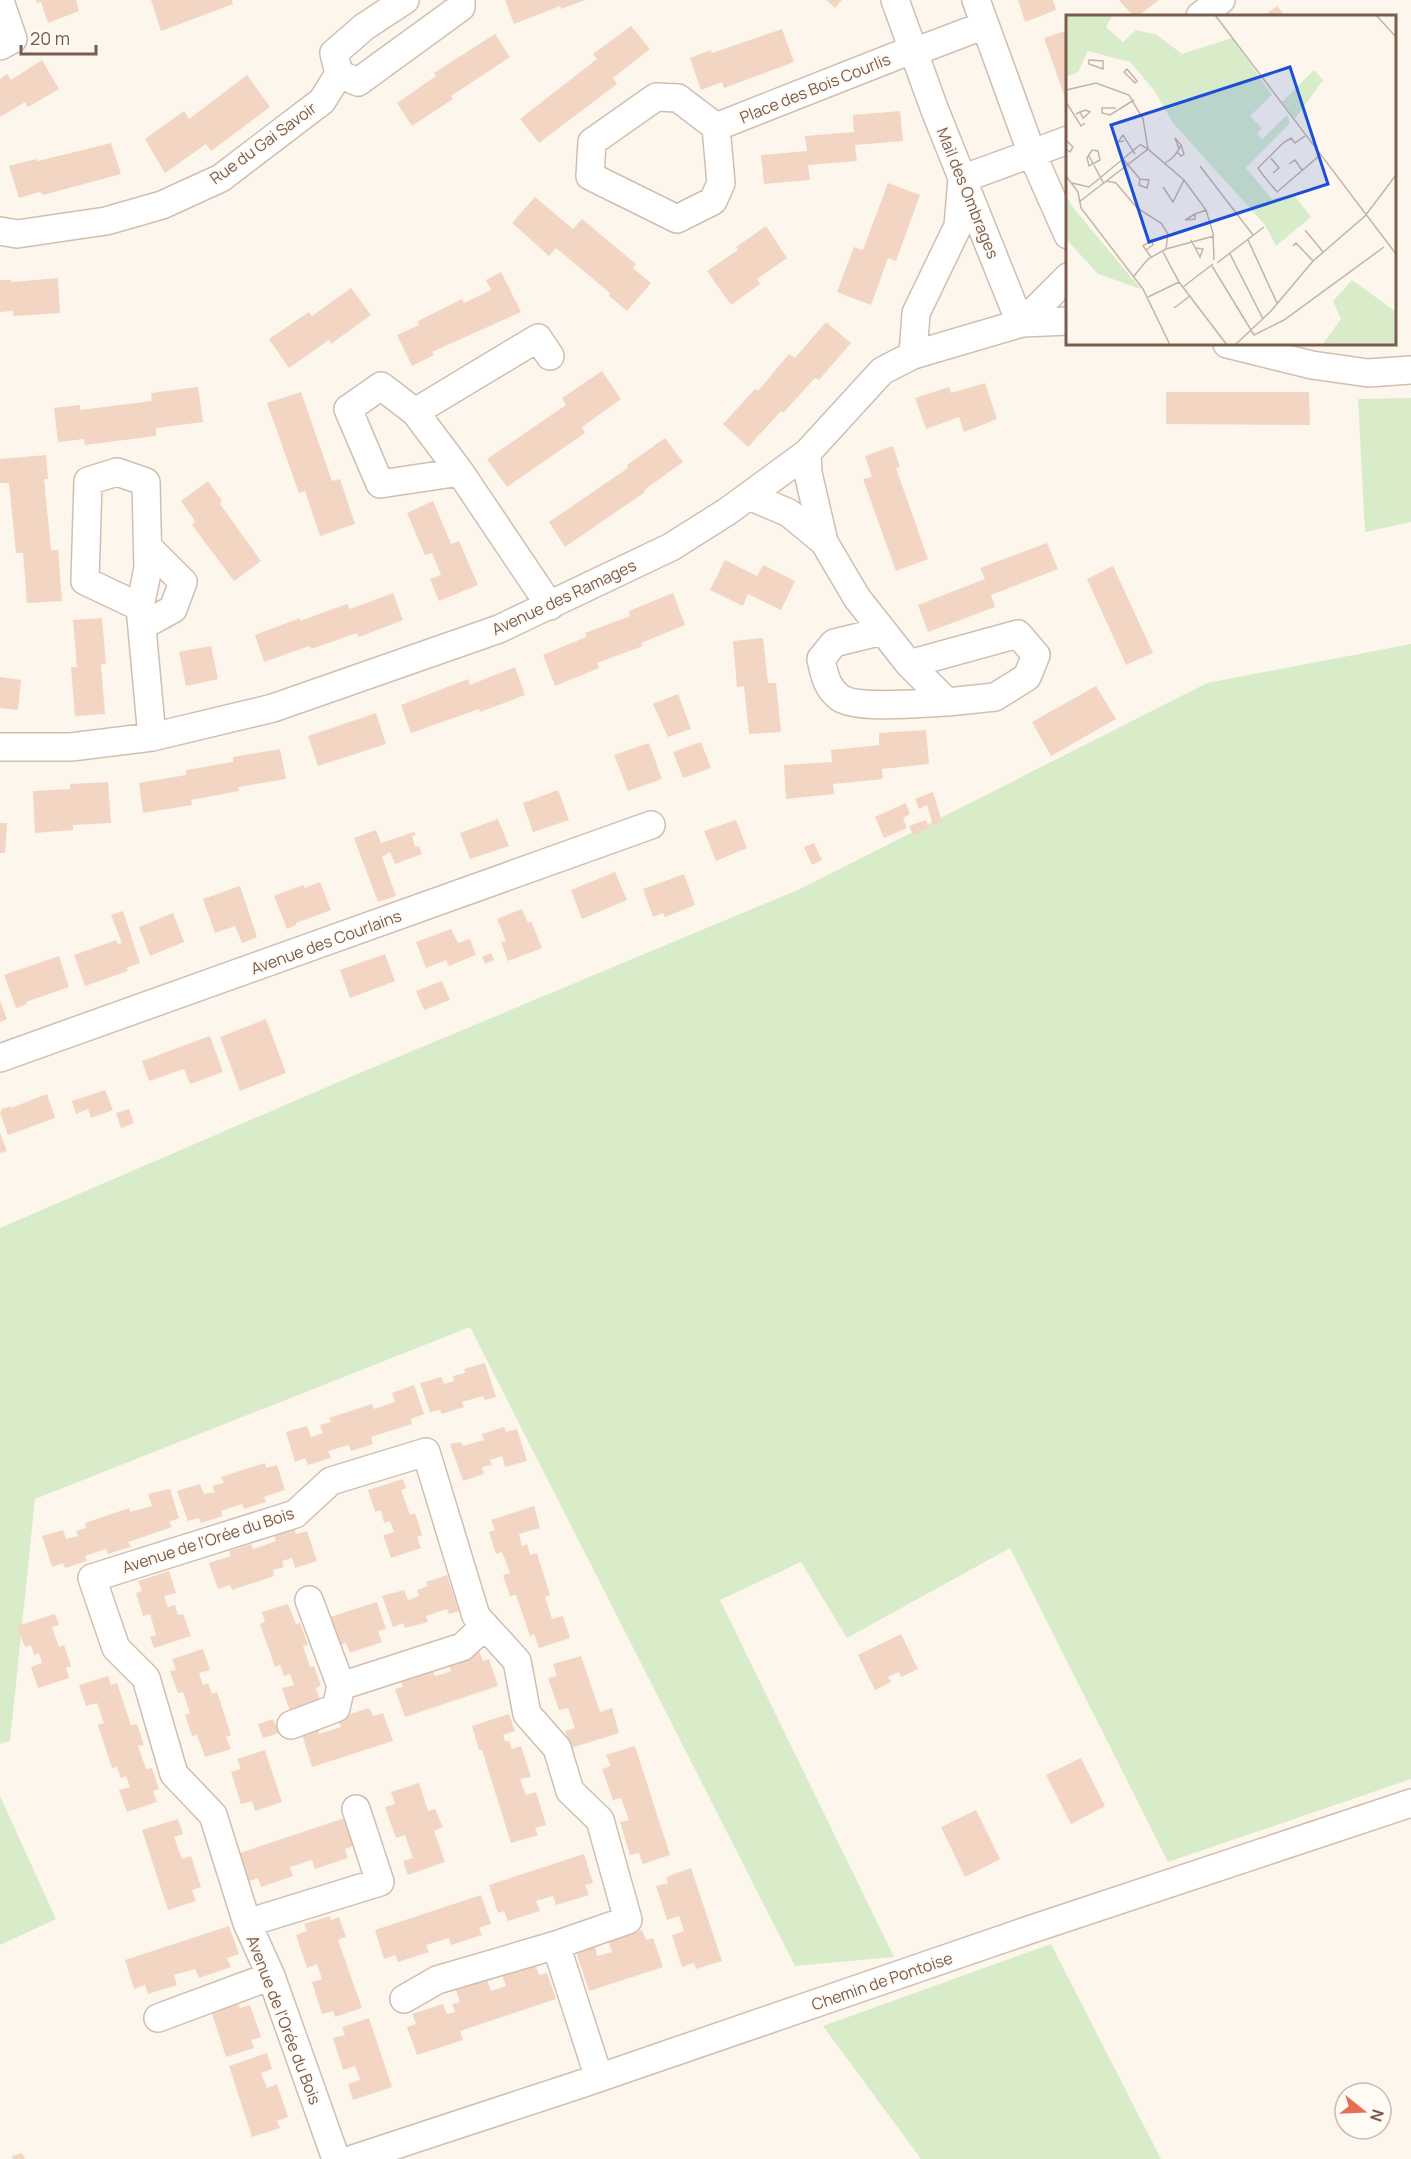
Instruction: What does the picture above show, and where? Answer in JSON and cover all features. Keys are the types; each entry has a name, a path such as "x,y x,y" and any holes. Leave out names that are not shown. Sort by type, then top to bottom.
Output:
{"street":[{"name":"Rue du Gai Savoir","path":"0,231 17,234 105,221 162,205 221,178 322,101 339,74 334,53 364,27 405,0"},
{"path":"339,74 358,82 461,7 461,0"},
{"name":"Mail des Ombrages","path":"895,0 962,178 1022,323"},
{"path":"976,0 1032,154 1066,230"},
{"path":"1201,15 1221,0"},
{"path":"0,2 13,39 0,46"},
{"name":"Place des Bois Courlis","path":"716,127 901,54 914,52 985,25"},
{"path":"656,97 678,98 716,127 721,183 712,201 677,219 590,176 592,142 656,97"},
{"path":"913,355 916,313 958,226 962,178 1066,141"},
{"path":"1022,323 1066,279"},
{"name":"Avenue des Ramages","path":"0,747 71,747 152,737 273,708 499,629 671,547 749,496 807,453 882,371 913,355 1022,323 1066,321"},
{"path":"415,412 538,338 550,356"},
{"path":"1231,345 1312,365 1368,373 1411,370"},
{"path":"460,472 380,484 348,409 381,386 415,412 460,472 550,606"},
{"path":"807,453 808,472 824,542 857,597 883,632 909,664 947,702"},
{"path":"148,547 183,582 173,609 141,617 85,581 88,482 117,472 146,482 148,568 141,617 152,737"},
{"path":"749,496 789,513 824,542"},
{"path":"883,632 834,643 821,659 826,681 840,698 862,704 947,702 995,697 1027,677 1036,655 1018,634 909,664"},
{"name":"Avenue des Courlains","path":"0,1058 651,825"},
{"name":"Avenue de l'Orée du Bois","path":"336,2159 271,1976 247,1923 213,1815 174,1774 146,1678 116,1648 92,1578 295,1514 331,1481 426,1452 476,1616 516,1661 527,1714 557,1748 570,1791 600,1820 628,1920 556,1945"},
{"path":"291,1725 336,1708 341,1686 309,1600"},
{"path":"341,1686 462,1647 485,1626"},
{"name":"Chemin de Pontoise","path":"353,2159 1411,1803"},
{"path":"247,1923 380,1882 356,1809"},
{"path":"404,1999 437,1980 556,1945 599,2078"},
{"path":"158,2018 271,1976"}],"green space":[{"path":"1411,398 1411,522 1365,532 1358,399"},
{"path":"1411,644 1411,1779 1168,1862 1010,1548 847,1638 801,1562 720,1600 894,1957 795,1966 470,1327 35,1499 10,1741 0,1744 0,1228 350,1077 800,889 1207,683"},
{"path":"0,1796 56,1919 0,1945"},
{"path":"1051,1944 1161,2159 921,2159 823,2026"}],"building":[{"path":"36,0 76,0 79,11 48,23 41,2 37,3"},
{"path":"151,0 232,0 233,4 161,31"},
{"path":"505,0 585,0 561,9 560,6 514,24"},
{"path":"826,0 842,0 835,8"},
{"path":"1018,0 1053,0 1056,10 1025,22"},
{"path":"1119,0 1159,0 1139,15 1132,15"},
{"path":"1277,6 1284,15 1265,15"},
{"path":"631,26 650,49 613,78 617,84 539,143 520,119 597,59 593,54"},
{"path":"782,29 794,62 724,88 722,82 701,90 690,58 711,50 712,53"},
{"path":"1066,31 1066,100 1044,38"},
{"path":"495,34 510,57 451,96 453,99 412,126 397,103 436,76 434,73"},
{"path":"42,60 59,89 28,107 25,102 0,117 0,79 7,74 11,80"},
{"path":"247,75 270,107 211,151 206,144 165,173 145,139 184,111 189,119"},
{"path":"900,111 903,141 855,145 857,161 808,165 810,180 764,184 761,155 807,151 805,136 854,132 853,115"},
{"path":"111,143 121,174 43,195 40,192 19,198 9,166"},
{"path":"888,183 920,195 896,261 888,258 871,305 837,292 854,247 863,250"},
{"path":"535,197 573,229 582,219 636,264 633,268 651,283 627,311 609,296 610,293 556,248 549,256 512,223"},
{"path":"766,226 787,258 757,279 760,284 731,305 707,271 738,250 736,247"},
{"path":"501,272 521,312 432,352 434,355 412,366 397,335 419,325 418,321 462,299 464,303 491,290 486,280"},
{"path":"58,278 60,313 14,316 13,311 0,312 0,280 11,280 12,282"},
{"path":"351,288 371,315 331,344 329,340 289,368 269,339 309,312 312,316"},
{"path":"826,322 851,343 819,380 815,378 748,447 723,424 755,389 758,391 789,354 795,358"},
{"path":"602,371 621,399 582,427 585,433 507,487 487,459 566,405 562,398"},
{"path":"985,383 997,419 964,432 959,417 926,429 915,398 949,387 951,393"},
{"path":"198,387 203,422 156,428 156,436 85,445 84,439 58,442 54,408 80,405 80,410 152,401 151,393"},
{"path":"301,392 332,481 340,479 355,524 320,536 305,491 299,493 267,403"},
{"path":"1166,392 1309,392 1310,425 1166,424"},
{"path":"665,438 683,462 644,490 645,492 565,547 549,522 628,468 627,465"},
{"path":"893,446 900,467 896,468 928,559 896,571 863,479 872,477 865,456"},
{"path":"46,455 48,479 44,479 51,550 58,550 62,601 27,603 23,553 16,553 9,483 0,483 0,459"},
{"path":"208,481 222,501 220,504 261,561 234,581 192,525 195,521 181,501"},
{"path":"433,501 451,544 459,541 478,585 439,601 430,579 441,575 432,553 425,555 407,513"},
{"path":"1047,543 1058,569 991,595 995,607 928,632 918,605 985,579 980,568"},
{"path":"725,560 757,576 763,565 795,581 781,610 748,594 743,606 710,590"},
{"path":"1113,566 1153,653 1126,665 1087,579"},
{"path":"393,593 403,620 359,637 357,633 311,649 309,646 264,662 255,635 300,618 300,621 347,604 350,609"},
{"path":"673,593 685,625 641,643 643,646 597,663 599,668 555,686 543,655 586,637 585,633 630,616 629,611"},
{"path":"102,618 106,664 101,664 105,714 75,716 71,667 77,667 73,620"},
{"path":"763,638 768,683 776,683 781,732 749,734 744,686 737,687 733,641"},
{"path":"211,646 218,679 186,686 179,652"},
{"path":"515,667 525,695 480,712 479,709 411,733 401,705 468,679 470,685"},
{"path":"0,677 21,680 18,710 0,708"},
{"path":"1096,686 1116,719 1051,756 1032,722"},
{"path":"678,694 691,729 668,737 653,704"},
{"path":"376,713 386,744 318,766 308,736"},
{"path":"926,730 929,764 882,769 883,779 833,784 834,794 786,799 784,765 832,762 831,750 879,745 879,733"},
{"path":"701,742 711,768 683,778 673,752"},
{"path":"649,743 662,779 628,791 614,755"},
{"path":"280,749 286,779 238,787 239,791 191,800 192,805 143,813 139,783 186,775 186,770 233,762 233,757"},
{"path":"108,782 111,823 73,825 73,830 35,833 33,791 70,789 70,784"},
{"path":"558,790 569,820 533,832 523,803"},
{"path":"933,792 942,822 933,826 927,805 919,809 915,799"},
{"path":"906,803 910,814 903,818 907,828 884,838 875,817"},
{"path":"498,819 509,846 470,859 460,833"},
{"path":"736,820 747,848 716,861 704,831"},
{"path":"926,820 929,828 913,835 909,826"},
{"path":"0,823 7,823 5,853 0,853"},
{"path":"376,830 381,843 414,832 416,835 412,836 415,847 419,846 422,854 395,864 390,852 382,857 396,896 378,902 354,838"},
{"path":"814,843 822,860 812,865 804,847"},
{"path":"615,872 627,900 582,919 571,890"},
{"path":"684,874 695,905 665,917 663,913 653,917 643,889"},
{"path":"320,882 331,910 296,923 287,929 274,896 303,885 305,888"},
{"path":"240,886 257,937 242,943 235,926 215,933 203,899"},
{"path":"522,909 528,923 531,921 542,948 508,961 501,942 506,941 497,919"},
{"path":"123,911 140,963 126,968 128,971 85,986 74,955 116,940 118,944 122,943 111,915"},
{"path":"173,913 184,942 150,956 139,927"},
{"path":"451,929 458,943 470,939 476,955 449,966 446,960 426,968 416,942"},
{"path":"491,953 494,960 485,964 482,957"},
{"path":"385,954 395,981 350,998 340,970"},
{"path":"59,956 69,987 26,1002 27,1004 16,1008 4,975"},
{"path":"442,981 450,1000 424,1010 416,991"},
{"path":"0,1001 7,1019 0,1022"},
{"path":"266,1019 286,1073 240,1091 220,1037"},
{"path":"210,1036 223,1072 190,1084 184,1069 149,1081 142,1061"},
{"path":"105,1090 113,1110 91,1118 88,1109 76,1114 72,1101"},
{"path":"47,1094 55,1118 8,1135 0,1113 2,1109 11,1106 11,1108"},
{"path":"129,1109 134,1123 121,1128 116,1113"},
{"path":"0,1133 7,1151 0,1153"},
{"path":"485,1363 496,1397 485,1400 483,1396 462,1402 464,1407 442,1414 440,1410 430,1412 420,1383 441,1377 444,1384 454,1381 453,1376 465,1373 464,1369"},
{"path":"414,1385 424,1414 411,1419 412,1424 371,1437 373,1444 351,1451 349,1445 328,1451 331,1458 308,1465 305,1458 295,1462 286,1432 307,1426 311,1437 323,1433 320,1425 331,1422 329,1418 372,1404 374,1409 395,1402 392,1393"},
{"path":"504,1427 506,1432 517,1429 527,1461 505,1467 502,1456 490,1460 492,1465 482,1467 484,1474 463,1481 450,1444 461,1442 463,1446 484,1440 482,1434"},
{"path":"265,1463 266,1468 277,1465 285,1490 264,1497 266,1502 244,1509 242,1504 221,1511 223,1516 201,1523 199,1518 188,1521 177,1491 200,1484 204,1494 215,1492 212,1486 224,1483 221,1477"},
{"path":"403,1479 406,1488 401,1490 410,1515 415,1513 422,1535 417,1537 421,1548 391,1558 383,1535 394,1532 390,1521 384,1523 381,1510 375,1512 368,1490"},
{"path":"170,1489 179,1518 169,1522 172,1527 128,1542 131,1547 108,1554 106,1549 85,1556 87,1561 65,1568 63,1563 52,1567 42,1536 63,1530 66,1539 78,1536 76,1531 86,1528 85,1523 129,1508 130,1512 152,1506 148,1494"},
{"path":"534,1506 540,1528 519,1534 522,1546 527,1544 530,1555 537,1553 550,1595 545,1597 552,1619 563,1616 570,1638 539,1648 534,1634 530,1636 516,1595 510,1596 503,1575 510,1573 502,1552 496,1554 489,1532 495,1530 491,1520"},
{"path":"294,1529 296,1534 307,1531 317,1561 295,1568 292,1558 282,1561 284,1567 273,1570 274,1576 232,1590 230,1585 218,1589 209,1563 231,1556 229,1551 251,1544 253,1549 276,1541 274,1536"},
{"path":"169,1571 176,1593 164,1596 168,1607 175,1605 178,1615 183,1614 191,1636 154,1648 150,1637 156,1635 150,1614 143,1616 136,1593 142,1591 138,1581"},
{"path":"447,1575 459,1611 449,1614 447,1609 426,1616 428,1622 405,1628 403,1623 393,1627 382,1596 404,1590 408,1600 419,1596 417,1590 428,1586 426,1582"},
{"path":"377,1602 386,1629 378,1631 382,1642 350,1653 346,1643 339,1645 330,1617"},
{"path":"288,1604 296,1624 300,1623 308,1645 303,1646 310,1667 314,1666 321,1686 316,1688 321,1703 291,1714 282,1688 294,1685 290,1674 284,1676 280,1665 275,1667 260,1624 265,1622 262,1612"},
{"path":"55,1614 59,1625 52,1627 59,1647 64,1645 71,1666 66,1668 69,1678 38,1688 31,1667 42,1663 39,1653 34,1655 31,1645 25,1647 17,1626"},
{"path":"901,1634 918,1669 901,1677 899,1672 888,1677 891,1682 875,1690 858,1655"},
{"path":"203,1649 210,1670 199,1673 203,1685 208,1683 212,1694 217,1692 231,1735 226,1737 231,1749 205,1757 197,1735 192,1736 185,1715 190,1713 183,1692 178,1693 170,1671 176,1670 172,1659"},
{"path":"479,1651 483,1661 489,1659 498,1686 405,1717 395,1689 403,1687 400,1676 431,1666 435,1676 443,1674 451,1671 447,1660"},
{"path":"581,1656 600,1712 612,1708 619,1733 571,1748 565,1731 575,1728 568,1708 559,1710 548,1678 557,1676 553,1664"},
{"path":"108,1676 111,1685 117,1683 131,1725 137,1724 144,1745 138,1746 146,1769 152,1768 159,1789 153,1791 157,1802 127,1812 119,1790 130,1787 126,1776 121,1778 117,1767 112,1768 98,1725 104,1723 97,1703 86,1706 79,1685"},
{"path":"369,1708 373,1716 383,1713 393,1741 312,1767 301,1731 316,1725 319,1734 341,1727 338,1718"},
{"path":"509,1714 515,1731 503,1735 505,1741 509,1741 512,1749 521,1746 531,1777 520,1779 526,1795 536,1792 546,1825 535,1828 538,1835 511,1843 482,1750 479,1750 472,1726"},
{"path":"273,1719 279,1733 263,1738 258,1724"},
{"path":"635,1746 670,1855 643,1864 639,1853 630,1855 620,1822 629,1820 621,1798 613,1800 602,1769 611,1766 606,1755"},
{"path":"265,1750 282,1802 255,1811 252,1801 241,1804 231,1772 241,1769 237,1759"},
{"path":"1081,1758 1105,1806 1071,1824 1046,1775"},
{"path":"419,1783 428,1811 435,1809 443,1827 434,1831 445,1862 408,1875 403,1861 413,1858 405,1835 396,1838 385,1807 395,1804 391,1792"},
{"path":"976,1810 1000,1859 965,1877 941,1827"},
{"path":"345,1818 354,1846 345,1849 348,1858 315,1869 312,1860 290,1867 293,1876 261,1887 258,1878 247,1882 237,1854"},
{"path":"178,1819 183,1834 174,1837 182,1859 191,1856 201,1887 192,1890 196,1901 168,1910 142,1830"},
{"path":"584,1854 593,1883 585,1885 589,1895 556,1905 553,1896 536,1901 540,1911 508,1921 504,1911 498,1913 489,1885"},
{"path":"691,1868 722,1961 696,1969 694,1963 682,1967 672,1935 684,1931 679,1916 667,1920 656,1886 668,1883 666,1877"},
{"path":"481,1895 491,1924 479,1928 482,1935 451,1945 449,1938 426,1945 429,1952 398,1962 395,1955 384,1959 375,1930"},
{"path":"330,1916 331,1920 339,1917 346,1937 338,1940 362,2008 335,2017 333,2011 322,2014 312,1982 322,1979 317,1964 307,1968 296,1935 307,1931 304,1924"},
{"path":"229,1926 239,1954 227,1958 231,1967 199,1978 195,1969 174,1975 177,1985 148,1994 145,1985 134,1989 125,1960"},
{"path":"642,1930 646,1940 653,1938 663,1967 589,1991 577,1955 580,1950 595,1946 597,1956 612,1952 608,1941"},
{"path":"535,1964 539,1975 547,1973 556,1999 460,2031 463,2040 417,2055 407,2027 416,2024 412,2014 443,2004 447,2014 455,2012 452,2004 460,2002 456,1990 487,1980 491,1991 506,1986 502,1975"},
{"path":"238,2002 240,2008 250,2005 261,2037 251,2040 254,2048 226,2057 211,2010"},
{"path":"369,2018 392,2087 353,2100 348,2084 360,2080 355,2066 343,2070 333,2038 345,2035 342,2027"},
{"path":"267,2053 272,2069 261,2073 267,2088 277,2084 288,2117 277,2121 280,2128 252,2137 229,2066"},
{"path":"22,2153 25,2159 13,2159 12,2156"}]}
